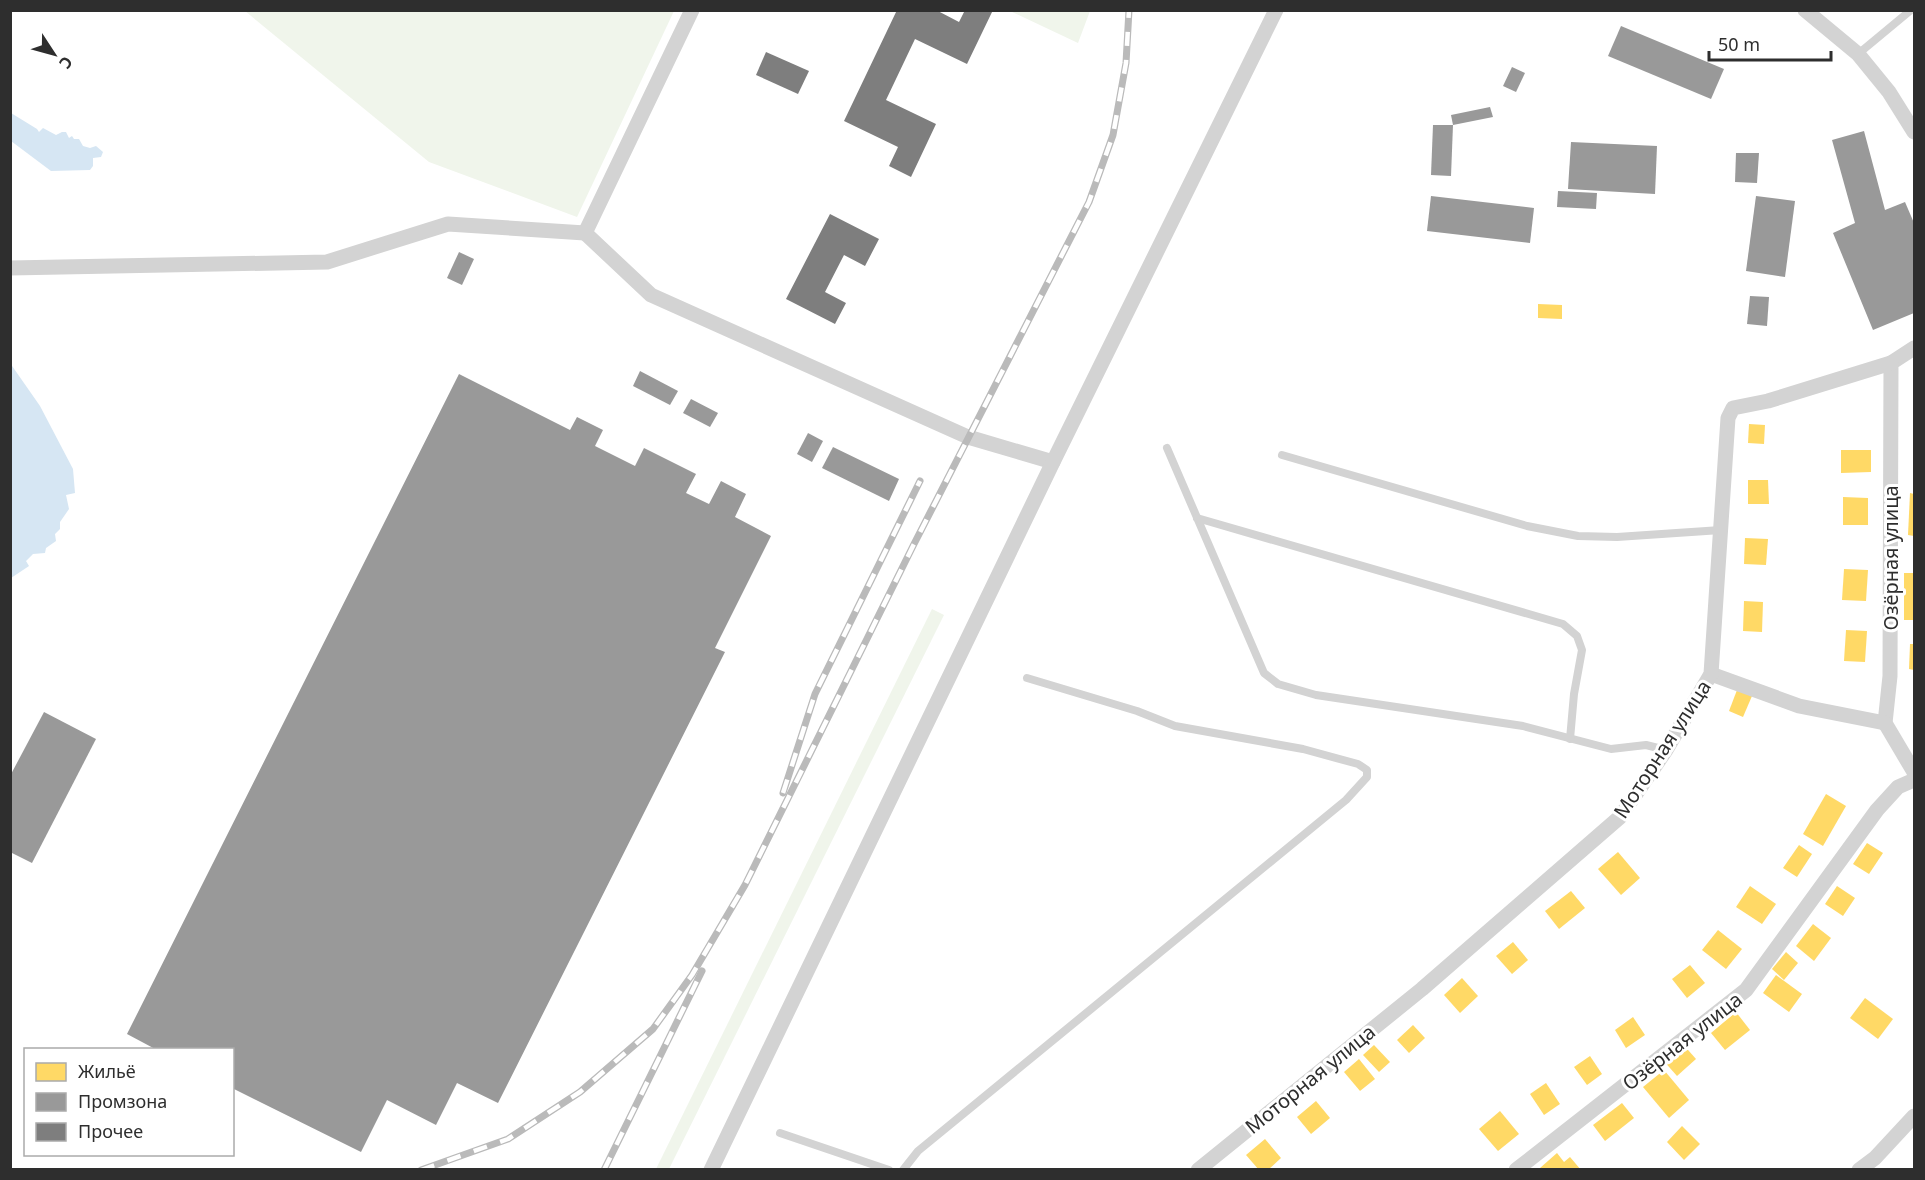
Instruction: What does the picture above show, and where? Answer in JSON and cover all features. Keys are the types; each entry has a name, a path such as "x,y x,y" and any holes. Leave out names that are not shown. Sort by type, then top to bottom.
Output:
{"street":[{"path":"585,233 692,10"},
{"path":"711,1170 1053,462 1276,10"},
{"path":"1805,10 1858,54 1889,92 1914,132"},
{"path":"10,268 327,261 448,224 585,233 651,295 968,437 1053,462"},
{"path":"1891,363 1914,348"},
{"name":"Моторная улица","path":"1198,1170 1422,989 1620,817 1665,750 1711,674 1728,418 1733,408 1768,401 1891,363"},
{"name":"Озёрная улица","path":"1885,723 1890,676 1891,363"},
{"path":"1711,674 1798,706 1885,723 1914,772"},
{"name":"Озёрная улица","path":"1516,1170 1746,990 1877,810 1898,787 1914,780"},
{"path":"1858,1170 1875,1158 1914,1116"}],"lane":[{"path":"1858,54 1911,10"},
{"path":"1167,448 1264,674 1278,684 1316,695 1523,726 1611,750 1646,745 1665,750"},
{"path":"1282,455 1527,526 1578,536 1617,537 1720,531"},
{"path":"1197,518 1563,624 1578,636 1582,650 1574,694 1570,739"},
{"path":"903,1170 918,1151 1346,800 1367,777 1367,770 1358,764 1303,749 1175,726 1137,711 1028,678"},
{"path":"780,1133 889,1170"}],"shaded area":[{"path":"245,11 674,11 577,217 429,162"},
{"path":"1010,11 1090,11 1078,43"},
{"path":"932,609 944,615 669,1169 656,1169"}],"water":[{"path":"11,113 39,132 43,128 56,135 66,132 69,138 72,136 74,139 79,139 83,146 90,148 96,146 103,152 101,157 93,158 93,166 90,170 51,171 11,141"},
{"path":"10,363 40,406 73,469 75,493 66,495 69,509 60,522 60,529 55,534 56,541 46,548 45,553 33,554 26,561 29,566 11,578"}],"building: Жильё":[{"path":"1538,304 1562,305 1562,319 1538,318"},
{"path":"1749,424 1765,425 1764,444 1748,443"},
{"path":"1841,450 1871,450 1871,472 1841,473"},
{"path":"1748,480 1768,480 1769,504 1748,504"},
{"path":"1910,493 1914,494 1914,536 1908,535"},
{"path":"1843,497 1868,498 1868,525 1843,525"},
{"path":"1745,538 1768,539 1766,565 1744,564"},
{"path":"1844,569 1868,570 1866,601 1842,600"},
{"path":"1904,573 1914,573 1914,620 1904,620"},
{"path":"1744,601 1763,602 1762,632 1743,631"},
{"path":"1846,630 1867,631 1865,662 1844,661"},
{"path":"1910,644 1914,644 1914,670 1909,669"},
{"path":"1737,690 1752,696 1743,717 1729,711"},
{"path":"1826,794 1846,806 1823,846 1803,834"},
{"path":"1867,843 1883,853 1869,874 1853,864"},
{"path":"1799,845 1812,854 1797,877 1783,868"},
{"path":"1618,852 1640,878 1621,895 1598,869"},
{"path":"1750,886 1776,904 1762,924 1736,907"},
{"path":"1837,886 1855,898 1843,916 1825,904"},
{"path":"1571,891 1585,908 1559,929 1545,911"},
{"path":"1813,924 1831,938 1814,961 1796,946"},
{"path":"1718,930 1742,949 1726,969 1702,950"},
{"path":"1513,942 1528,960 1512,974 1496,956"},
{"path":"1786,952 1798,963 1784,980 1772,969"},
{"path":"1690,965 1705,983 1687,998 1672,979"},
{"path":"1776,975 1802,994 1789,1012 1763,993"},
{"path":"1462,978 1478,996 1460,1013 1444,995"},
{"path":"1865,998 1893,1019 1878,1039 1850,1018"},
{"path":"1736,1012 1750,1030 1725,1050 1711,1033"},
{"path":"1633,1017 1645,1035 1626,1048 1615,1030"},
{"path":"1413,1025 1425,1038 1409,1053 1397,1040"},
{"path":"1681,1042 1696,1059 1677,1076 1662,1059"},
{"path":"1374,1045 1390,1062 1379,1072 1363,1055"},
{"path":"1590,1056 1602,1074 1587,1085 1574,1067"},
{"path":"1359,1059 1375,1079 1360,1091 1344,1072"},
{"path":"1664,1070 1689,1100 1669,1118 1643,1087"},
{"path":"1546,1083 1560,1104 1544,1115 1530,1094"},
{"path":"1316,1101 1330,1118 1311,1134 1297,1117"},
{"path":"1622,1103 1634,1118 1605,1141 1593,1125"},
{"path":"1500,1111 1519,1134 1498,1151 1479,1129"},
{"path":"1682,1126 1700,1144 1684,1160 1667,1142"},
{"path":"1265,1139 1281,1158 1268,1170 1259,1170 1246,1155"},
{"path":"1557,1153 1564,1162 1570,1157 1581,1170 1542,1170 1540,1168"}],"building: Промзона":[{"path":"1621,26 1724,69 1711,99 1608,56"},
{"path":"1512,67 1525,73 1516,92 1503,86"},
{"path":"1490,107 1493,117 1453,125 1451,115"},
{"path":"1433,125 1453,125 1451,176 1431,175"},
{"path":"1864,131 1885,210 1905,202 1914,223 1914,313 1873,330 1833,233 1855,223 1832,140"},
{"path":"1571,142 1657,146 1655,194 1568,189"},
{"path":"1736,153 1759,153 1757,183 1735,182"},
{"path":"1558,191 1597,193 1596,209 1557,207"},
{"path":"1431,196 1534,208 1530,243 1427,231"},
{"path":"1756,196 1795,201 1785,277 1746,271"},
{"path":"459,252 474,259 462,285 447,278"},
{"path":"1750,296 1769,297 1767,326 1747,324"},
{"path":"640,371 678,391 670,405 633,386"},
{"path":"459,374 570,430 577,417 603,430 595,446 635,466 644,448 696,474 686,493 709,504 721,481 746,494 735,517 771,536 715,648 725,652 498,1103 457,1083 436,1125 387,1100 361,1152 234,1089 234,1048 153,1048 127,1034"},
{"path":"691,399 718,413 710,427 683,413"},
{"path":"808,433 823,441 812,462 797,454"},
{"path":"833,447 899,479 889,501 822,468"},
{"path":"44,712 96,739 32,863 10,852 10,776"}],"building: Прочее":[{"path":"897,10 936,10 959,22 965,10 993,10 967,64 915,39 886,100 936,124 911,177 889,166 898,147 844,121"},
{"path":"766,52 809,71 798,94 756,75"},
{"path":"830,214 879,239 865,266 844,255 825,292 846,303 835,324 786,299"}],"railway":[{"path":"421,1170 508,1139 580,1092 653,1029 692,975 745,885 913,546 1089,202 1113,135 1126,63 1129,10"},
{"path":"783,793 815,694 920,481"},
{"path":"604,1170 702,971"}]}
